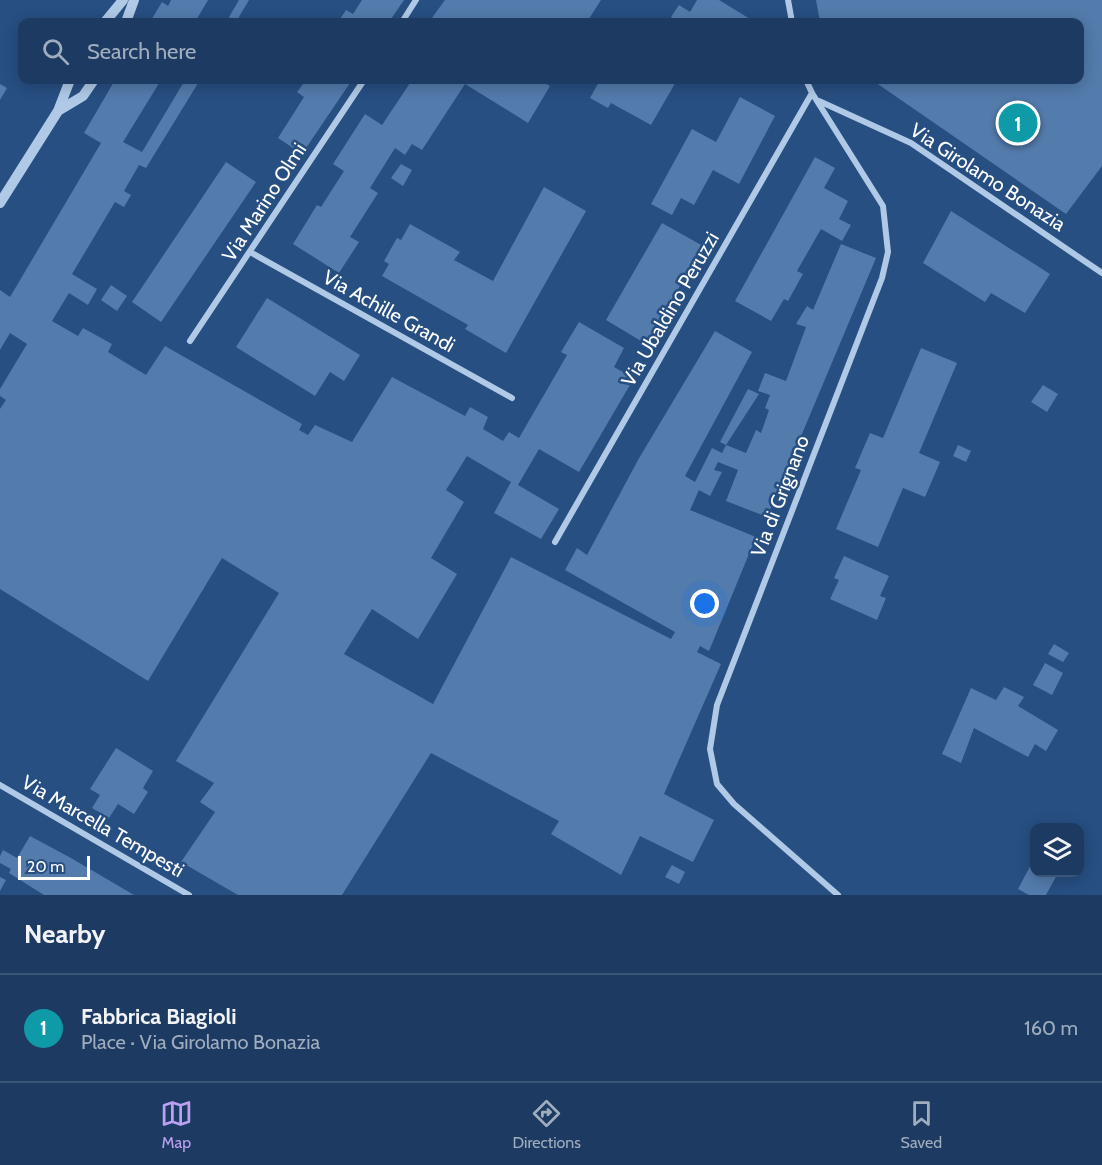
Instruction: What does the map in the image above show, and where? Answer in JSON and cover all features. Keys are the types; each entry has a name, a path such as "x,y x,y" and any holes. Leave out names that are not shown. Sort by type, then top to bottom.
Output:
{"street":[{"path":"108,18 123,0"},
{"path":"127,18 134,0"},
{"path":"405,18 416,0"},
{"path":"788,0 791,18"},
{"path":"0,203 58,111 68,84"},
{"path":"58,111 83,96 91,84"},
{"name":"Via Marino Olmi","path":"190,341 361,84"},
{"name":"Via di Grignano","path":"808,84 883,206 888,252 882,278 717,705 710,749 717,784 734,804 838,895"},
{"name":"Via Ubaldino Peruzzi","path":"555,542 812,93"},
{"name":"Via Girolamo Bonazia","path":"818,101 911,143 1102,273"},
{"name":"Via Achille Grandi","path":"250,252 512,398"},
{"name":"Via Marcella Tempesti","path":"0,785 189,895"}],"building":[{"path":"171,0 208,0 197,18 152,18 162,2 168,6"},
{"path":"239,0 249,0 238,18 229,17"},
{"path":"362,0 404,0 392,18 341,18 346,10 353,14"},
{"path":"445,0 601,0 590,18 432,18"},
{"path":"697,0 719,0 748,18 671,17 679,5 690,12"},
{"path":"816,0 1102,0 1102,166 1066,214 878,84 1084,84 1084,18 819,18"},
{"path":"0,84 7,88 0,100"},
{"path":"113,84 159,84 123,142 142,152 183,84 198,84 146,168 139,165 124,191 131,195 124,207 115,202 72,274 97,289 88,305 69,293 52,321 78,336 83,328 112,344 108,352 146,375 165,346 302,424 299,430 308,435 315,425 352,442 392,377 465,416 470,407 488,417 483,429 503,441 509,432 519,438 567,355 561,352 579,322 624,348 614,367 634,378 579,472 539,449 518,485 559,509 541,539 494,513 511,482 467,456 446,490 464,502 431,558 457,574 418,639 372,609 344,654 433,704 511,557 671,639 675,632 565,570 577,548 587,555 638,460 715,331 752,352 685,476 695,482 712,448 722,453 726,445 746,453 756,430 761,433 769,410 765,408 770,395 758,391 765,373 786,381 806,327 796,324 807,306 813,310 841,244 876,258 767,517 726,501 738,470 718,462 714,470 722,472 710,496 699,490 690,510 756,537 709,651 700,646 697,652 721,664 664,794 714,820 693,862 640,836 621,875 551,834 559,821 431,753 342,895 238,895 181,862 215,812 200,802 214,783 176,761 279,593 222,558 148,681 0,589 0,409 6,400 0,396 0,389 27,344 10,333 0,350 0,290 10,297 101,143 84,133"},
{"path":"303,84 349,84 302,154 278,138 304,97 297,92"},
{"path":"409,84 465,84 422,150 412,144 405,155 395,148 370,188 378,193 350,237 359,242 339,273 293,244 317,205 321,207 344,171 333,164 365,114 382,125"},
{"path":"465,84 546,84 550,86 528,123"},
{"path":"598,84 675,84 651,125 611,103 608,108 590,98"},
{"path":"740,97 775,116 739,184 713,170 694,205 681,198 672,215 651,204 692,129 716,142"},
{"path":"815,157 835,168 824,188 848,201 839,219 851,225 842,241 821,229 797,271 803,274 788,301 784,299 771,321 735,301"},
{"path":"226,162 256,182 161,322 132,302"},
{"path":"401,164 412,170 403,186 391,178"},
{"path":"544,187 586,211 506,353 465,329 468,325 382,276 389,264 384,261 397,238 401,240 410,224 460,252 454,260 493,281"},
{"path":"951,211 1050,274 1025,313 991,293 985,302 923,263"},
{"path":"662,223 703,246 646,344 606,320"},
{"path":"111,285 127,296 117,311 101,300"},
{"path":"267,298 360,355 344,381 330,372 315,396 236,347"},
{"path":"921,348 957,363 919,453 940,462 925,497 903,488 878,547 836,529 861,470 855,468 870,433 883,438"},
{"path":"1043,385 1058,394 1047,412 1031,402"},
{"path":"748,389 759,394 726,445 720,442"},
{"path":"958,445 971,451 966,462 953,456"},
{"path":"844,556 889,576 880,596 886,598 877,620 830,599 839,580 834,578"},
{"path":"1054,644 1069,653 1063,662 1048,654"},
{"path":"1045,663 1063,673 1052,695 1033,685"},
{"path":"1004,687 1024,697 1018,706 1058,730 1046,751 1035,744 1028,757 974,728 961,763 942,754 971,688 996,700"},
{"path":"116,748 153,771 143,788 148,792 134,814 118,804 109,818 92,808 100,795 90,789"},
{"path":"30,836 134,895 44,895 9,873 11,869 0,863 3,850 17,858"},
{"path":"672,865 685,872 679,884 665,877"},
{"path":"1030,866 1030,877 1056,877 1046,895 1029,895 1018,889"},
{"path":"0,877 6,880 0,891"}],"place":[{"name":"Fabbrica Biagioli","path":"1018,123"}]}
